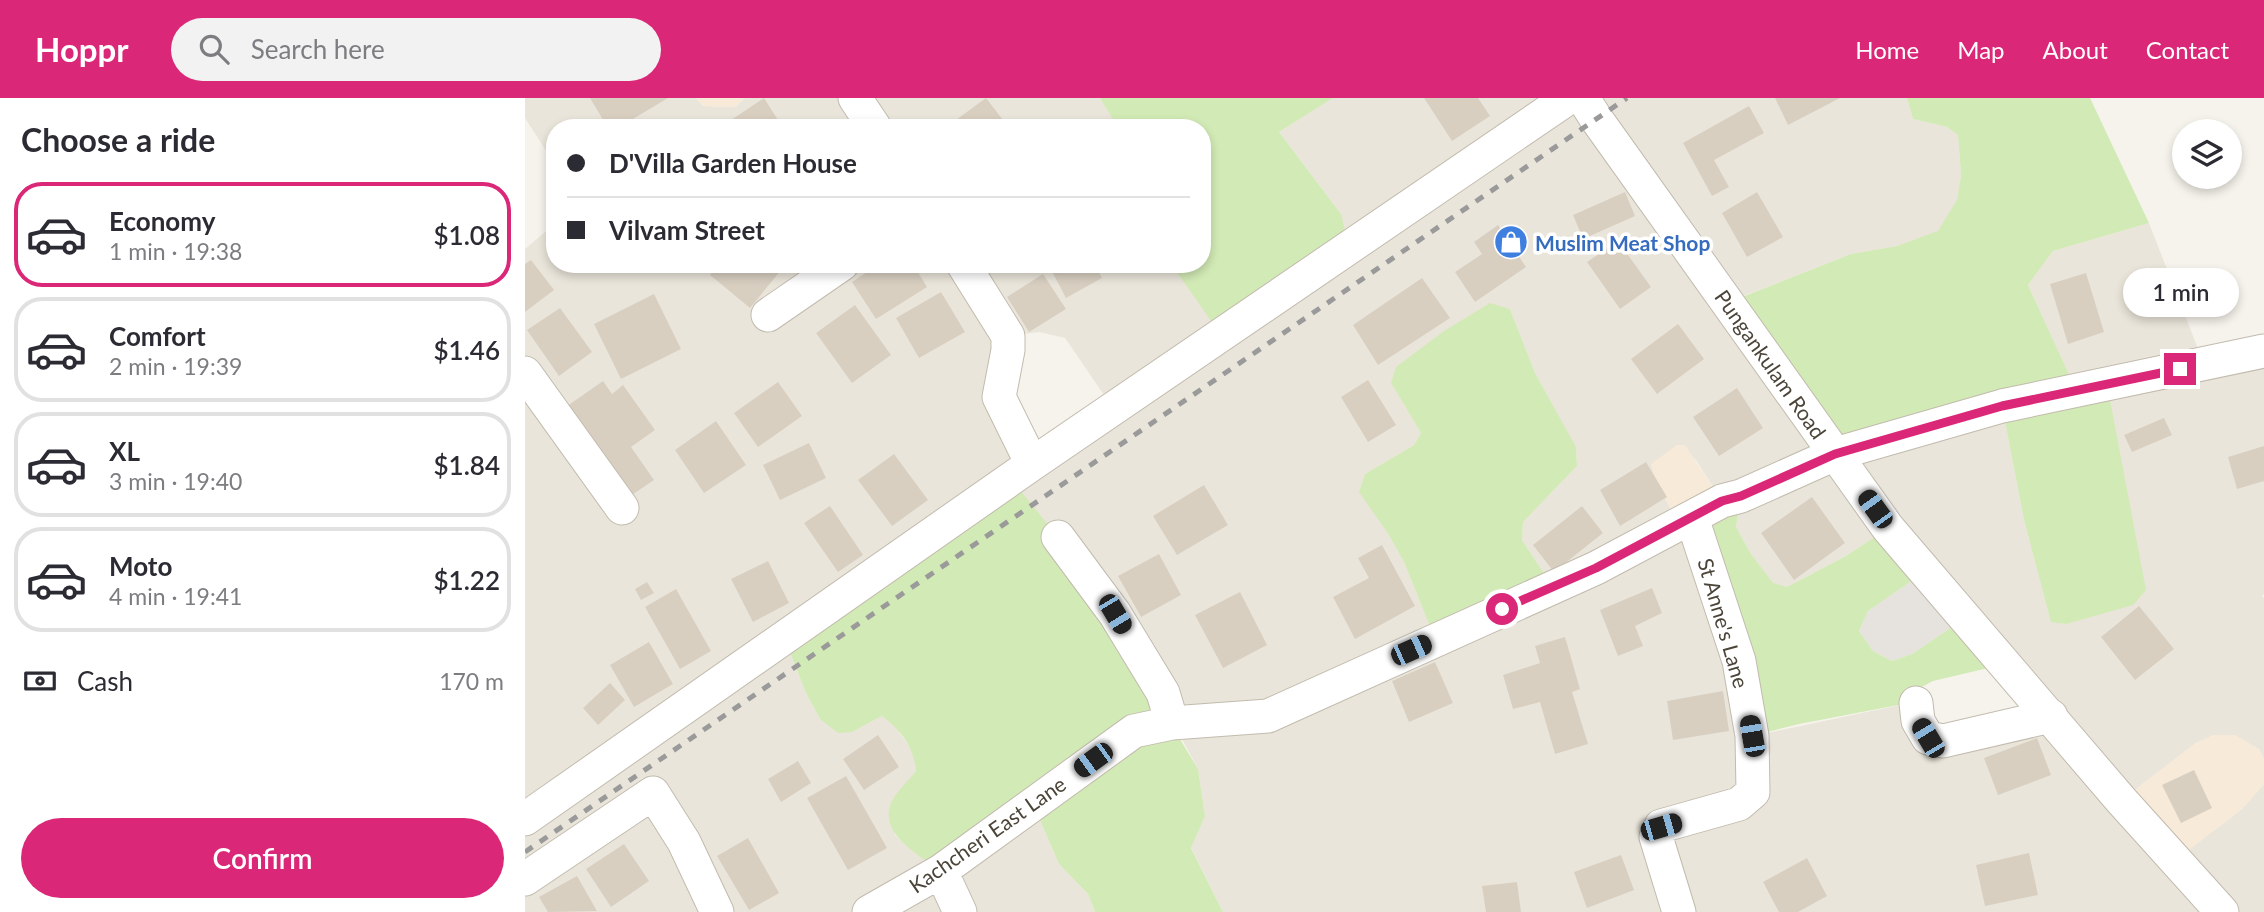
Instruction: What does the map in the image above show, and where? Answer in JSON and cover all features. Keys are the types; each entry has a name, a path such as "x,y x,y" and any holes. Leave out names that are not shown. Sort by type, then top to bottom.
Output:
{"street":[{"path":"855,98 869,119"},
{"path":"525,819 1032,464 1568,98"},
{"name":"Pungankulam Road","path":"1583,98 1888,528 2121,800 2222,912"},
{"path":"768,315 829,273"},
{"path":"970,273 1008,336 999,397 1032,464"},
{"name":"Kachcheri East Lane","path":"869,912 941,871 1134,731 1171,723 1268,716 1596,568 1722,501 1741,496 1835,454 2002,406 2264,351"},
{"path":"525,373 622,509"},
{"name":"St Anne's Lane","path":"1679,912 1656,837 1661,827 1739,804 1753,792 1752,736 1739,661 1692,518"},
{"path":"1058,537 1115,614 1163,693 1171,723"},
{"path":"1916,703 1918,720 1928,738 1943,741 2051,716"},
{"path":"525,879 653,793 684,842 717,912"},
{"path":"941,871 960,912"}],"shaded area":[{"path":"525,98 696,98 703,106 735,107 745,98 1100,98 1113,119 546,119 546,151 525,118"},
{"path":"696,98 745,98 735,107 703,106"},
{"path":"1333,98 1907,98 1913,119 1947,127 1958,134 1961,175 1957,201 1938,232 1897,246 1851,254 1728,302 2002,406 2024,520 2051,621 2065,624 2076,391 2028,285 2053,251 2149,223 2204,364 2264,351 2264,759 2259,749 2214,735 2196,743 2123,799 2215,830 2242,809 2264,784 2264,912 1223,912 1191,847 1205,816 1198,769 1175,726 784,639 820,719 852,732 882,716 894,725 914,753 916,771 892,802 895,835 905,844 941,871 1033,804 1059,864 1088,894 1095,912 525,912 525,249 546,231 546,273 1177,273 1222,335 1341,214 1279,132","holes":["1510,309 1535,373 1576,448 1577,466 1523,522 1522,540 1553,587 1435,639 1404,562 1387,532 1365,474 1414,445 1421,433 1391,383","1039,332 1065,338 1113,408 1032,464 1002,407 1008,336","1677,445 1696,460 1722,501 1741,496 1736,527 1751,554 1773,584 1787,587 1846,556 1888,528 2050,715 1925,741 1914,702 1753,736 1670,451"]},
{"path":"1677,445 1685,445 1722,501 1679,525 1655,480 1651,464"},
{"path":"1926,571 1965,618 1912,654 1892,661 1873,651 1859,631 1868,611"},
{"path":"2214,735 2235,735 2259,749 2264,759 2264,784 2242,809 2176,860 2123,799 2196,743"}],"green space":[{"path":"1100,98 1333,98 1279,132 1341,214 1349,247 1221,335 1177,273 1211,273 1211,119 1113,119"},
{"path":"1907,98 2090,98 2149,223 2053,251 2028,285 2076,390 2107,384 2146,590 2133,605 2066,624 2051,622 2024,520 2002,406 1835,454 1727,303 1851,254 1897,246 1938,231 1957,200 1961,175 1958,135 1947,127 1913,119"},
{"path":"1490,303 1510,309 1535,373 1576,447 1577,466 1523,522 1522,540 1553,587 1435,639 1404,562 1359,492 1365,474 1414,445 1421,433 1391,383 1396,367 1444,331"},
{"path":"1011,479 1058,537 1198,769 1205,816 1191,848 1223,912 1095,912 1088,894 1059,864 1033,804 941,871 903,843 890,824 892,801 916,771 909,746 901,734 882,716 852,732 838,733 820,719 806,693 784,638"},
{"path":"1741,496 1736,527 1751,554 1773,583 1787,587 1846,556 1888,528 1926,571 1868,611 1859,631 1873,651 1892,661 1912,654 1965,618 2005,664 1933,681 1918,689 1914,702 1752,736 1692,518"}],"building":[{"path":"590,98 668,98 633,119 603,119"},
{"path":"764,98 777,119 732,119"},
{"path":"986,98 1002,119 957,119"},
{"path":"1424,98 1478,98 1490,116 1452,141"},
{"path":"1775,98 1840,98 1788,125"},
{"path":"1749,106 1764,133 1714,160 1729,187 1712,196 1683,143"},
{"path":"1625,192 1635,216 1583,239 1573,215"},
{"path":"1757,192 1783,237 1747,257 1722,213"},
{"path":"1498,225 1526,267 1475,302 1455,272 1482,254 1474,242"},
{"path":"1618,241 1651,287 1620,309 1587,262"},
{"path":"531,260 554,290 525,312 525,264"},
{"path":"712,273 779,273 750,308 710,275"},
{"path":"866,273 918,273 927,287 876,319 852,282"},
{"path":"1053,273 1100,273 1102,278 1066,298"},
{"path":"2086,273 2104,332 2068,344 2050,284"},
{"path":"1043,274 1066,309 1029,332 1007,297"},
{"path":"1422,278 1450,318 1378,365 1353,325"},
{"path":"941,292 965,332 919,358 896,318"},
{"path":"654,294 681,349 621,379 594,324"},
{"path":"855,305 891,355 852,383 816,333"},
{"path":"560,308 592,352 559,376 527,330"},
{"path":"1678,324 1704,359 1657,394 1631,359"},
{"path":"1368,380 1396,425 1368,442 1341,397"},
{"path":"603,381 612,394 623,385 655,430 631,447 654,480 623,501 560,411"},
{"path":"778,382 802,416 758,447 734,413"},
{"path":"1737,388 1763,428 1719,456 1693,417"},
{"path":"2164,418 2172,435 2132,452 2124,435"},
{"path":"716,421 746,465 704,493 675,450"},
{"path":"809,443 826,478 780,500 763,465"},
{"path":"2264,446 2264,481 2237,489 2228,457"},
{"path":"894,454 928,500 892,526 858,480"},
{"path":"1646,462 1667,497 1620,526 1600,490"},
{"path":"1204,485 1228,525 1177,555 1153,516"},
{"path":"1812,497 1845,543 1794,580 1761,533"},
{"path":"830,506 863,555 838,572 804,523"},
{"path":"1582,506 1603,533 1554,572 1533,545"},
{"path":"1382,545 1415,606 1355,639 1333,597 1369,578 1358,558"},
{"path":"1159,554 1181,595 1141,617 1118,576"},
{"path":"768,561 789,603 753,622 731,579"},
{"path":"647,582 654,593 641,600 635,589"},
{"path":"1652,588 1662,613 1635,626 1643,646 1618,656 1600,610"},
{"path":"676,589 711,651 680,669 645,607"},
{"path":"1240,592 1267,645 1223,668 1195,615"},
{"path":"2139,606 2174,649 2135,680 2101,637"},
{"path":"1565,637 1580,689 1572,692 1588,744 1555,754 1540,702 1513,709 1503,675 1540,663 1535,646"},
{"path":"649,642 673,684 634,707 610,665"},
{"path":"1435,662 1453,703 1409,722 1392,681"},
{"path":"610,683 625,700 598,725 583,708"},
{"path":"1723,691 1729,731 1673,740 1667,701"},
{"path":"878,735 899,767 864,790 843,759"},
{"path":"2037,738 2051,775 1998,795 1984,758"},
{"path":"798,761 811,783 781,802 768,779"},
{"path":"2194,770 2212,808 2181,823 2162,785"},
{"path":"846,776 887,848 848,870 807,798"},
{"path":"748,838 779,893 749,910 717,856"},
{"path":"624,844 649,881 611,907 586,869"},
{"path":"2029,853 2038,895 1985,906 1976,865"},
{"path":"1621,855 1634,890 1587,908 1574,872"},
{"path":"1807,858 1827,896 1798,912 1779,912 1763,882"},
{"path":"577,876 597,911 548,912 539,897"},
{"path":"1517,882 1521,912 1486,912 1482,886"}],"railway":[{"path":"525,852 1627,98"}],"place":[{"name":"Muslim Meat Shop","path":"1511,242"}],"route":[{"path":"1502,609 1596,568 1722,501 1741,496 1835,454 2002,406 2180,369"}]}
